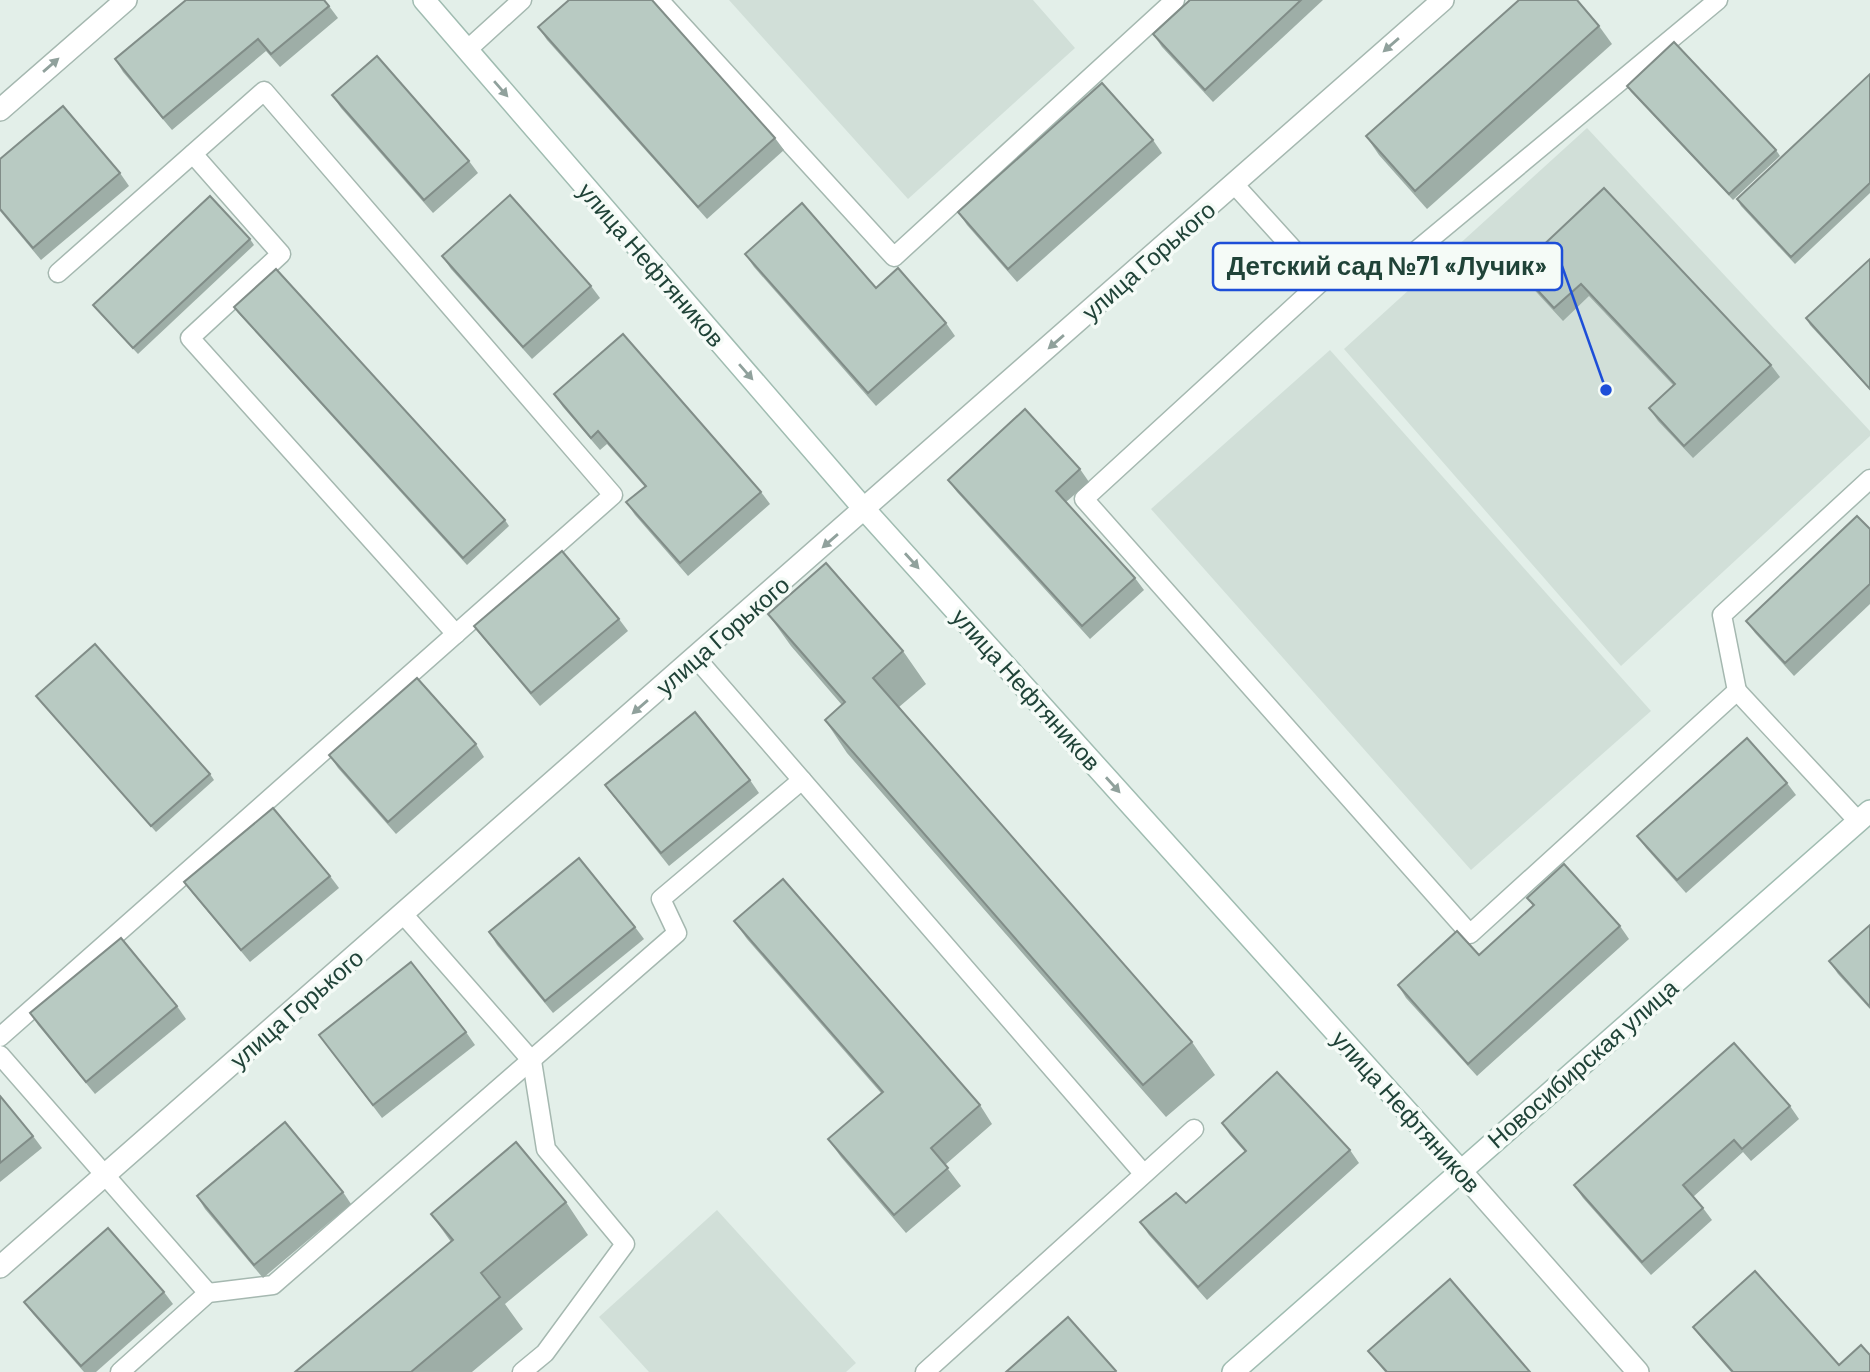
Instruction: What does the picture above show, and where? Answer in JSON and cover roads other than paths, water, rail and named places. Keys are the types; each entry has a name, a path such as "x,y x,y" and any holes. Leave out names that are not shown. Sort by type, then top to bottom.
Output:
{"main road":[{"path":"0,110 126,0"},
{"name":"улица Нефтяников","path":"424,0 865,510 1460,1170 1638,1372"},
{"name":"улица Горького","path":"0,1267 1443,0"},
{"name":"Новосибирская улица","path":"1233,1372 1864,816"}],"lane":[{"path":"467,50 522,0"},
{"path":"659,0 894,257 1175,0"},
{"path":"1718,0 1394,270 1322,281 1084,499 1471,934 1737,691"},
{"path":"0,1037 613,495 264,92 58,273"},
{"path":"193,154 281,254 190,338 456,634"},
{"path":"1234,184 1322,281"},
{"path":"1864,816 1737,691 1722,615 1870,479"},
{"path":"696,658 1143,1173"},
{"path":"120,1372 208,1293 273,1285 532,1061 677,933 661,899 802,780"},
{"path":"403,914 532,1061 546,1149 625,1244 545,1353 522,1372"},
{"path":"0,1055 208,1293"},
{"path":"925,1372 1194,1129"}],"place":[{"name":"Детский сад №71 «Лучик»","path":"1606,390"}]}
